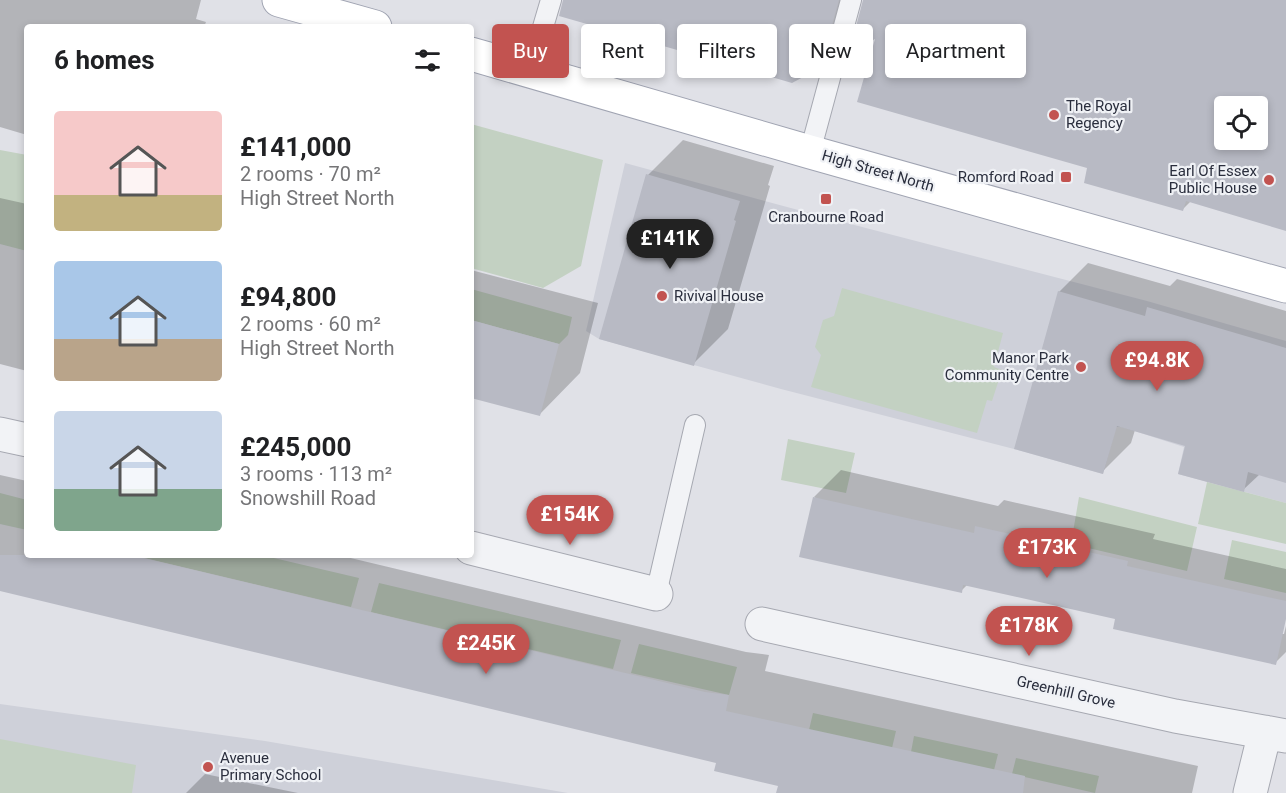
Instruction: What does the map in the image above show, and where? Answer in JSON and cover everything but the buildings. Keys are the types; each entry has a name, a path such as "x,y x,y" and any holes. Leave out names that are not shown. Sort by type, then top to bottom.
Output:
{"main road":[{"path":"279,0 364,24"},
{"name":"High Street North","path":"474,55 492,60"},
{"name":"High Street North","path":"554,78 1286,286"}],"street":[{"path":"0,434 24,439"},
{"path":"474,549 656,594"},
{"name":"Greenhill Grove","path":"762,624 1175,716 1276,734 1250,793"}],"lane":[{"path":"544,24 551,0"},
{"path":"810,152 851,0"},
{"path":"656,594 695,425"}],"shaded area":[{"path":"625,163 1147,301 1286,341 1286,503 1178,474 1184,447 1122,427 1116,427 1103,474 599,339 586,331"},
{"name":"Avenue Primary School","path":"0,704 265,741 568,793 0,793"}],"green space":[{"path":"474,125 603,160 581,266 543,288 474,269"},
{"path":"0,150 24,154 24,250 0,244"},
{"path":"842,288 1003,333 994,367 1002,370 992,401 987,400 977,433 811,387 821,355 815,347 823,320 834,316"},
{"path":"474,290 572,317 568,335 559,344 474,321"},
{"path":"788,439 855,453 846,493 781,480"},
{"path":"1207,482 1286,503 1286,544 1198,524"},
{"path":"0,493 24,499 24,529 0,524"},
{"path":"1079,497 1197,527 1187,571 1071,544"},
{"path":"1232,540 1286,552 1286,593 1224,579"},
{"path":"145,558 274,558 359,578 351,607"},
{"path":"379,583 621,640 613,669 371,612"},
{"path":"639,644 737,667 729,695 631,673"},
{"path":"813,713 896,731 892,748 809,730"},
{"path":"914,736 998,754 994,770 911,752"},
{"path":"0,739 136,765 132,793 0,793"},
{"path":"1016,758 1099,776 1095,793 1012,774"}],"place":[{"name":"The Royal Regency","path":"1054,115"},
{"name":"Romford Road","path":"1066,177"},
{"name":"Earl Of Essex Public House","path":"1269,180"},
{"name":"Cranbourne Road","path":"826,199"},
{"name":"Rivival House","path":"662,296"},
{"name":"Manor Park Community Centre","path":"1081,367"},
{"name":"Avenue Primary School","path":"208,767"}]}
